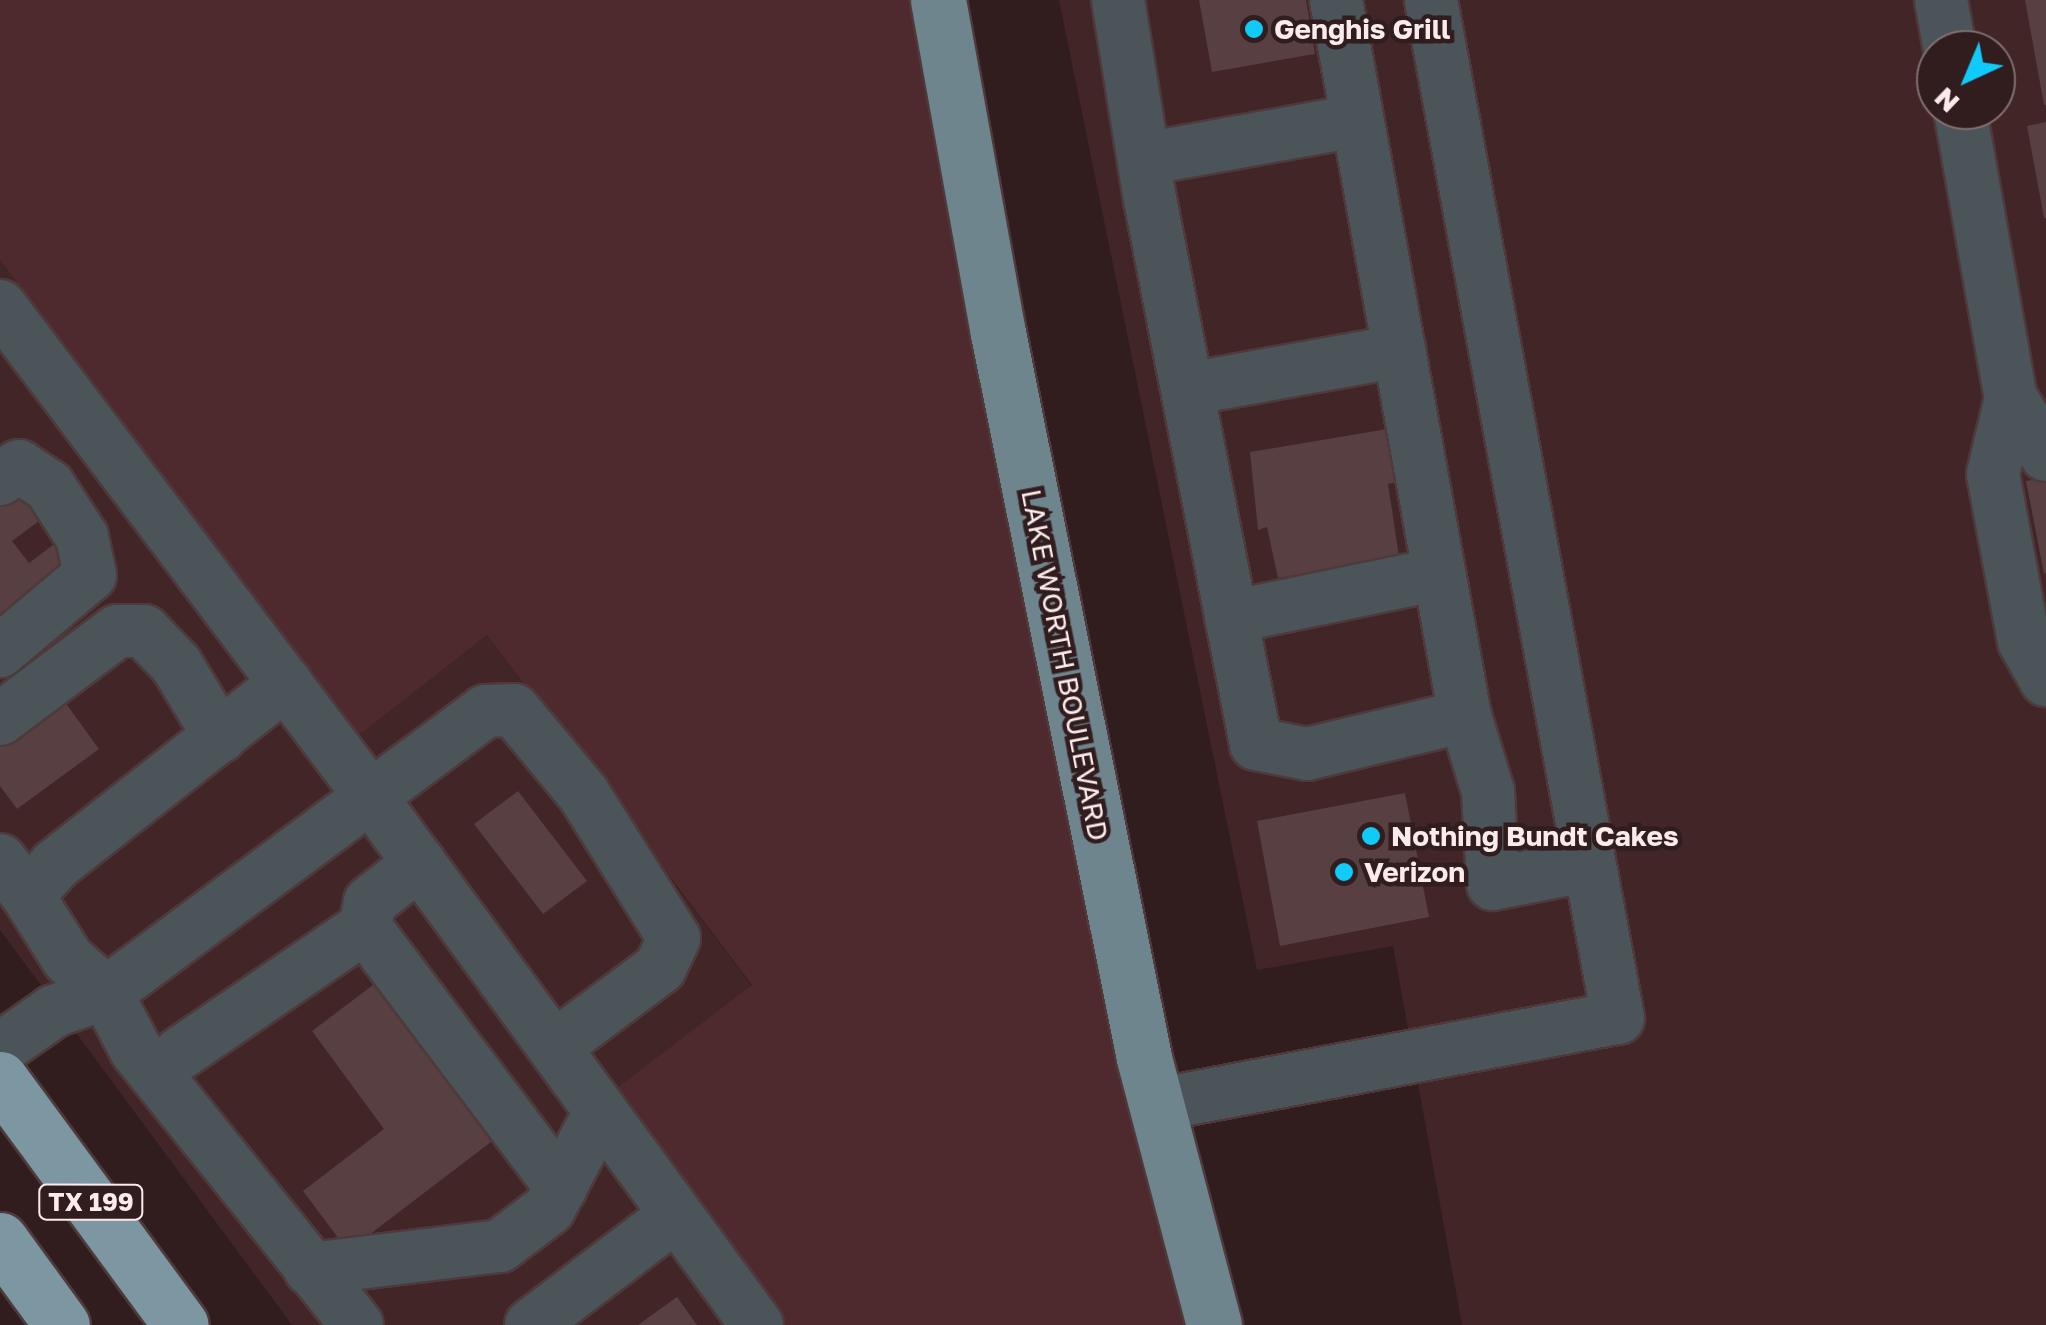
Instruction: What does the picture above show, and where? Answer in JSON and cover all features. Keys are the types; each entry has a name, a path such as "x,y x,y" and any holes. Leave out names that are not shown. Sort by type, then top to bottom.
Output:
{"highway":[{"name":"TX 199","path":"0,1079 20,1127 181,1325"},
{"name":"TX 199","path":"0,1240 62,1325"}],"main road":[{"name":"LAKE WORTH BOULEVARD","path":"938,0 998,334 1156,1105 1214,1325"}],"lane":[{"path":"1118,0 1144,159 1256,744 1307,754 1465,716"},
{"path":"1336,0 1465,716 1488,791 1493,884 1589,865"},
{"path":"1156,1105 1618,1018 1430,0"},
{"path":"1941,0 1946,30"},
{"path":"1144,159 1356,120"},
{"path":"1965,130 2022,381 2046,455"},
{"path":"0,306 373,800 757,1325"},
{"path":"1188,389 1400,351"},
{"path":"2022,381 1994,474 2024,642 2046,680"},
{"path":"0,651 90,575 82,537 58,499 9,472 82,415"},
{"path":"1231,618 1439,574"},
{"path":"0,719 117,631 144,631 176,664 220,737"},
{"path":"286,684 55,864 14,878 68,958 106,992 158,1052 310,1270 357,1325"},
{"path":"0,1049 54,1011 106,992 373,800 486,711 514,710 583,793 674,938 660,968 554,1047"},
{"path":"420,864 370,902 365,928 561,1187"},
{"path":"158,1052 365,928"},
{"path":"158,1052 224,1057 252,1050"},
{"path":"310,1270 500,1246 549,1209 600,1112"},
{"path":"531,1325 676,1215"}],"shaded area":[{"path":"0,0 935,0 1215,1325 784,1325 609,1094 752,985 487,635 355,738 0,260"},
{"path":"1059,0 2046,0 2046,1325 1462,1325 1393,946 1257,970"},
{"path":"0,260 354,737 487,635 752,986 610,1094 784,1325 292,1325 0,930"}],"building":[{"path":"1199,0 1306,0 1315,54 1212,72"},
{"path":"2025,0 2046,0 2046,105 2044,105"},
{"path":"2046,122 2046,218 2044,218 2027,126"},
{"path":"1387,429 1401,481 1388,484 1399,556 1278,578 1267,527 1258,530 1250,452"},
{"path":"2046,478 2046,573 2044,574 2026,481"},
{"path":"18,492 39,521 12,541 29,563 53,545 74,571 0,627 0,506"},
{"path":"59,694 99,749 17,809 0,786 0,737"},
{"path":"518,791 587,881 543,914 474,824"},
{"path":"1405,793 1429,917 1280,946 1257,821"},
{"path":"381,979 500,1135 348,1251 303,1191 384,1129 312,1031"},
{"path":"677,1297 697,1325 638,1325"}],"place":[{"name":"Genghis Grill","path":"1254,29"},
{"name":"Nothing Bundt Cakes","path":"1371,836"},
{"name":"Verizon","path":"1344,872"}]}
